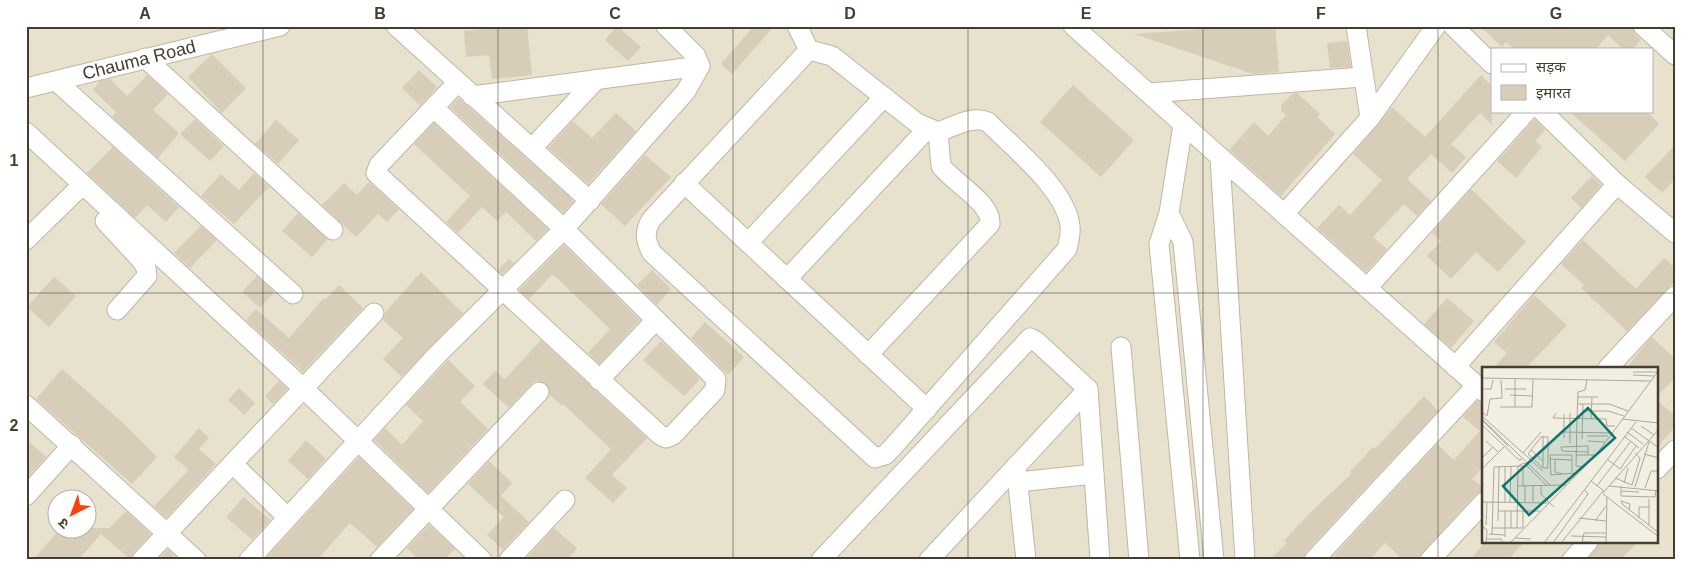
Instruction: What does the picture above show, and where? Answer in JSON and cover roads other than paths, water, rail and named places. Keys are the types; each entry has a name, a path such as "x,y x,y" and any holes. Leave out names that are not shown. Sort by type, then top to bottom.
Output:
{"street":[{"name":"Chauma Road","path":"26,88 280,26"},
{"path":"396,26 590,201"},
{"path":"666,26 696,56 700,66"},
{"path":"797,26 809,50 832,56 917,123 933,130"},
{"path":"1073,26 1149,93 1220,160 1284,214 1480,389 1314,560"},
{"path":"1356,26 1362,77 1370,118"},
{"path":"1284,214 1370,118 1436,26"},
{"path":"1453,26 1491,63"},
{"path":"1643,26 1675,55"},
{"path":"787,279 933,130 971,120 978,119 988,122 1049,185 1064,206 1070,225 1070,236 1067,249 927,409 885,454 875,458 870,456 652,253 646,242 646,235 651,220 809,50"},
{"path":"145,58 333,230"},
{"path":"472,96 700,66"},
{"path":"249,560 436,356 564,230 686,90 700,66"},
{"path":"1149,93 1362,77"},
{"path":"532,148 597,79"},
{"path":"56,81 293,294"},
{"path":"434,108 564,230 716,379 717,384 714,390 673,435 666,438 660,435 376,173 379,166 457,83"},
{"path":"748,243 884,98"},
{"path":"1366,288 1526,112"},
{"path":"1543,112 1617,184 1675,233"},
{"path":"1183,125 1169,213 1159,244 1190,560"},
{"path":"868,355 990,224 986,208 941,166 933,130"},
{"path":"26,132 130,246 146,268 147,276 142,284 117,310"},
{"path":"1220,160 1245,560"},
{"path":"58,175 304,388 482,560"},
{"path":"684,183 927,409"},
{"path":"1455,367 1617,184"},
{"path":"26,240 84,196"},
{"path":"1169,213 1183,242 1214,560"},
{"path":"1609,367 1675,296"},
{"path":"142,560 374,313"},
{"path":"599,380 656,320"},
{"path":"821,560 1028,339 1036,340 1088,389 1100,560"},
{"path":"1121,347 1140,560"},
{"path":"929,560 1017,474 1088,389"},
{"path":"380,560 539,392"},
{"path":"26,405 196,560"},
{"path":"26,496 72,445"},
{"path":"1658,468 1675,450"},
{"path":"233,464 287,517"},
{"path":"1017,474 1094,474"},
{"path":"1017,474 1026,560"},
{"path":"509,560 565,500"},
{"path":"1430,560 1482,504"},
{"path":"1572,560 1586,544"}]}
